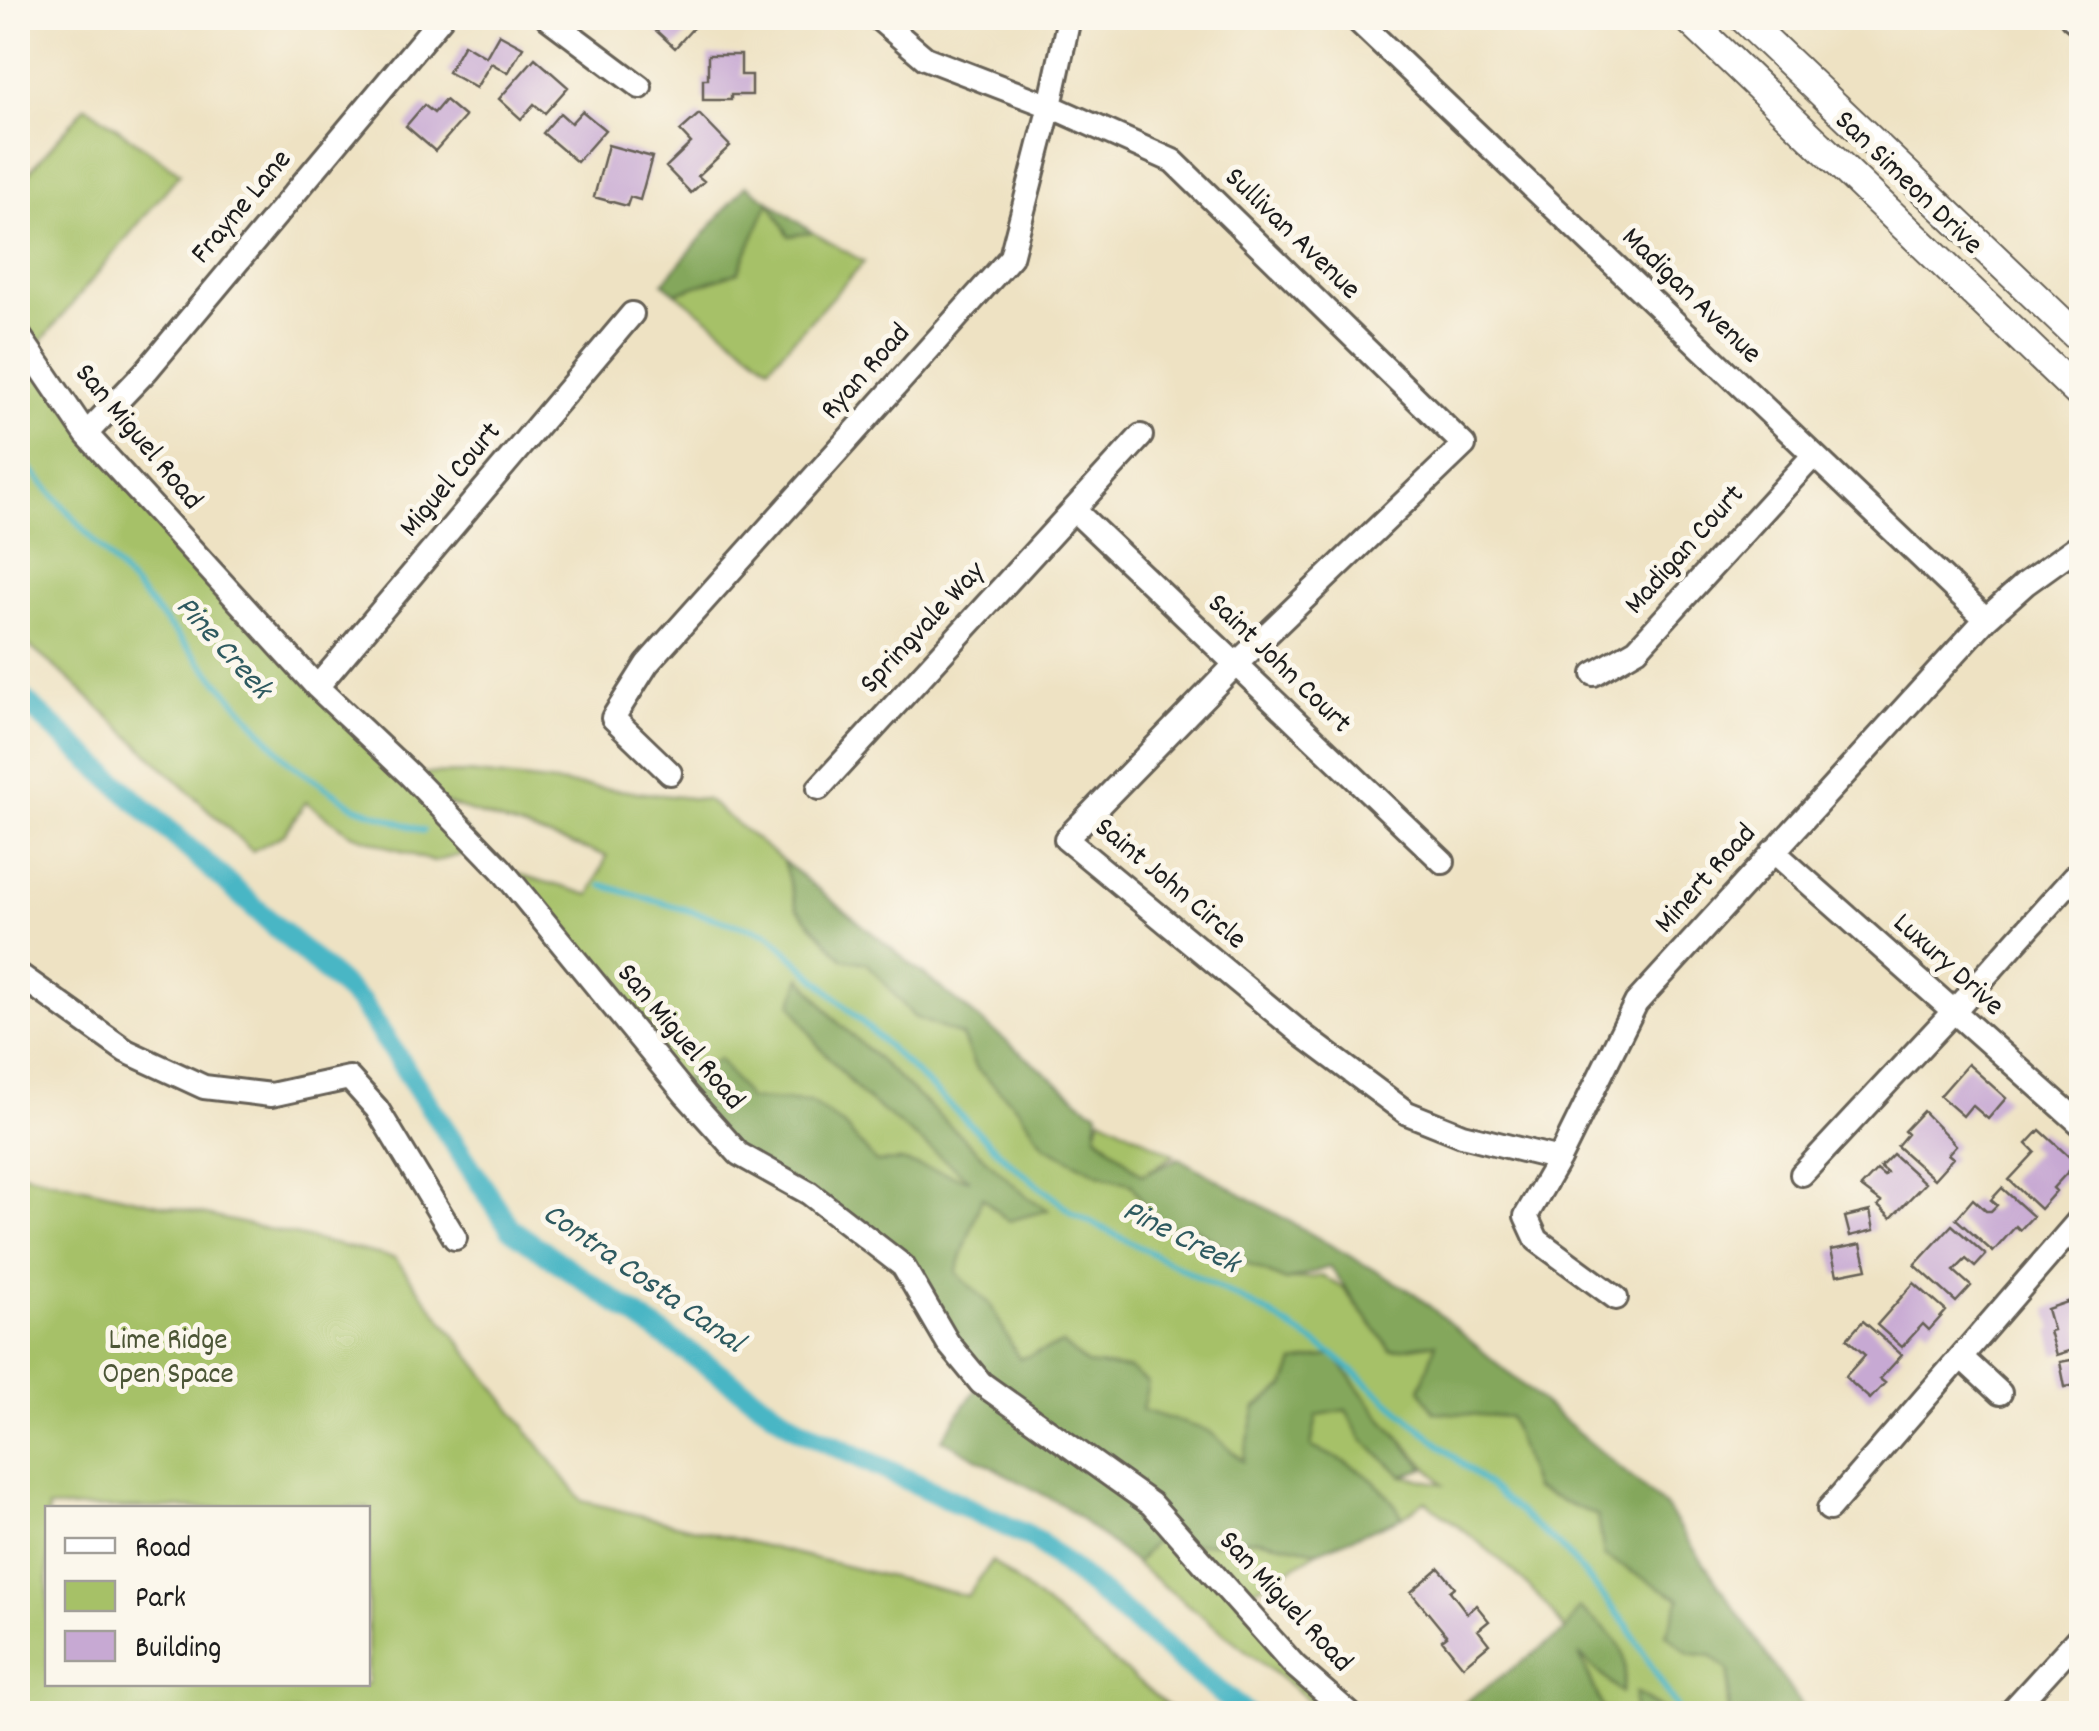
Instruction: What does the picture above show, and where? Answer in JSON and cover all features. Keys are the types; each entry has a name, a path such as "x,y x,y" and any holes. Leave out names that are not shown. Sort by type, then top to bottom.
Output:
{"street":[{"name":"Frayne Lane","path":"86,434 147,370 441,18"},
{"path":"548,18 640,87"},
{"name":"Sullivan Avenue","path":"878,18 925,58 1050,106 1173,161 1464,445"},
{"name":"Ryan Road","path":"670,772 613,718 647,664 1011,257 1069,18"},
{"name":"Madigan Avenue","path":"1355,18 1986,619"},
{"name":"San Simeon Drive","path":"1687,18 2082,397"},
{"name":"San Simeon Drive","path":"1743,18 2082,341"},
{"path":"2072,18 2082,26"},
{"name":"Miguel Court","path":"316,687 632,314"},
{"name":"San Miguel Road","path":"18,334 86,434 316,687 410,774 501,869 739,1154 809,1194 903,1266 948,1343 981,1384 1151,1504 1295,1666 1350,1714"},
{"name":"Springvale Way","path":"818,788 1140,436"},
{"name":"Saint John Circle","path":"1464,445 1234,666 1066,840 1304,1036 1407,1113 1462,1135 1559,1158"},
{"name":"Madigan Court","path":"1594,674 1638,648 1813,456"},
{"name":"Saint John Court","path":"1074,510 1443,862"},
{"name":"Minert Road","path":"1616,1298 1538,1240 1526,1216 1636,1004 1986,619 2024,584 2082,542"},
{"name":"Luxury Drive","path":"1773,852 2082,1124"},
{"path":"1802,1174 2082,868"},
{"path":"18,974 126,1051 204,1087 271,1095 349,1078 377,1109 455,1238"},
{"path":"1829,1509 2082,1217"},
{"path":"1960,1357 2000,1393"},
{"path":"2008,1714 2082,1634"}],"green space":[{"path":"86,106 180,173 31,354 86,434 410,774 468,773 707,800 783,861 797,908 867,963 914,1017 962,1036 975,1067 1017,1107 1045,1146 1099,1174 1131,1184 1161,1229 1189,1224 1252,1266 1286,1281 1322,1276 1343,1288 1391,1350 1437,1343 1510,1417 1534,1489 1598,1516 1604,1556 1680,1599 1687,1653 1712,1656 1729,1671 1727,1713 1668,1713 1636,1693 1634,1713 1603,1709 1582,1659 1564,1629 1510,1569 1425,1501 1403,1517 1364,1473 1311,1447 1317,1415 1346,1410 1363,1440 1403,1476 1443,1484 1379,1415 1334,1355 1294,1362 1285,1387 1256,1407 1244,1461 1209,1431 1141,1410 1129,1369 1086,1364 1063,1344 1019,1359 990,1304 956,1273 982,1197 1008,1221 1047,1209 1025,1195 834,1019 802,978 793,1004 817,1044 862,1095 973,1181 901,1161 876,1162 844,1126 810,1102 749,1099 677,1083 501,869 590,895 607,856 436,800 483,849 433,862 351,834 306,802 283,835 252,851 68,678 18,637 18,185"},
{"path":"746,185 812,232 789,236 769,202 738,272 676,293 663,283"},
{"path":"769,201 789,235 812,232 864,262 769,366 676,293 738,272"},
{"path":"783,861 1098,1112 1096,1134 1142,1175 1179,1158 1414,1293 1665,1506 1806,1713 1733,1713 1729,1709 1729,1671 1712,1656 1688,1653 1666,1634 1680,1599 1604,1556 1598,1516 1534,1489 1510,1417 1434,1412 1420,1389 1436,1343 1391,1350 1330,1267 1286,1281 1252,1266 1189,1224 1161,1229 1131,1184 1099,1174 1045,1146 1017,1107 975,1067 962,1036 914,1017 867,963 843,959 797,908"},
{"path":"801,977 834,1019 1025,1195 1048,1210 1008,1221 982,1197 956,1273 990,1304 1019,1359 1063,1344 1086,1364 1129,1369 1148,1383 1142,1410 1209,1431 1243,1461 1256,1407 1285,1387 1294,1362 1334,1355 1425,1468 1403,1476 1363,1440 1346,1410 1317,1415 1311,1447 1364,1473 1403,1517 1319,1551 1257,1539 1187,1545 1168,1523 1136,1564 1064,1506 942,1439 980,1383 895,1260 739,1154 677,1084 719,1059 749,1099 810,1102 844,1126 876,1162 900,1161 970,1180 862,1095 817,1044 792,1004"},
{"path":"1101,1117 1175,1155 1142,1175 1096,1133"},
{"name":"Lime Ridge Open Space","path":"18,1172 395,1258 582,1501 967,1596 992,1561 1176,1713 18,1713"},
{"path":"1168,1523 1188,1544 1257,1539 1319,1551 1238,1600 1350,1713 1325,1713 1136,1564"},
{"path":"1579,1608 1610,1634 1623,1653 1625,1677 1621,1693 1579,1654 1603,1709 1634,1712 1635,1693 1665,1713 1450,1713 1565,1631"}],"building":[{"path":"658,18 702,18 675,48 651,26"},
{"path":"499,34 523,47 508,73 491,63 476,88 448,72 464,44 486,57"},
{"path":"708,55 741,55 741,75 752,75 752,95 703,100"},
{"path":"535,58 568,87 545,113 534,104 521,119 499,99"},
{"path":"445,100 465,117 435,151 406,126 424,105 434,113"},
{"path":"582,111 605,130 577,162 543,133 560,113 571,123"},
{"path":"699,114 730,146 698,176 704,181 691,193 666,167 691,143 680,131"},
{"path":"608,145 652,157 640,200 630,197 627,206 594,197"},
{"path":"1968,1064 2006,1098 1988,1119 1972,1105 1963,1116 1940,1096"},
{"path":"1923,1111 1956,1145 1948,1154 1953,1158 1934,1179 1897,1146 1907,1134 1904,1131"},
{"path":"2040,1130 2076,1163 2040,1209 2009,1180 2035,1152 2027,1144"},
{"path":"1893,1154 1925,1183 1891,1218 1878,1206 1881,1202 1861,1187 1877,1170 1884,1176 1887,1173 1880,1167"},
{"path":"2002,1188 2033,1216 2020,1230 2016,1226 1993,1252 1956,1219 1973,1199 1991,1211 1997,1205 1991,1200"},
{"path":"1870,1211 1874,1230 1850,1236 1845,1217"},
{"path":"1952,1225 1986,1255 1975,1267 1966,1259 1954,1271 1971,1286 1956,1302 1915,1265"},
{"path":"1861,1244 1867,1269 1837,1275 1831,1250"},
{"path":"1914,1283 1946,1311 1929,1330 1923,1324 1902,1347 1877,1325"},
{"path":"2079,1298 2082,1347 2056,1355 2047,1309"},
{"path":"1863,1321 1902,1355 1880,1379 1885,1383 1870,1399 1845,1377 1865,1355 1847,1339"},
{"path":"2082,1358 2082,1384 2065,1387 2060,1362"},
{"path":"1439,1568 1455,1587 1450,1591 1467,1613 1476,1605 1489,1621 1478,1630 1489,1644 1463,1666 1442,1640 1447,1636 1411,1592"}],"waterway":[{"name":"Pine Creek","path":"18,455 290,763 354,806 423,831"},
{"name":"Contra Costa Canal","path":"18,695 362,1004 511,1229 799,1429 1036,1540 1246,1714"},
{"name":"Pine Creek","path":"602,885 769,934 1013,1165 1073,1213 1266,1312 1334,1355 1565,1551 1627,1625 1680,1714"}]}
